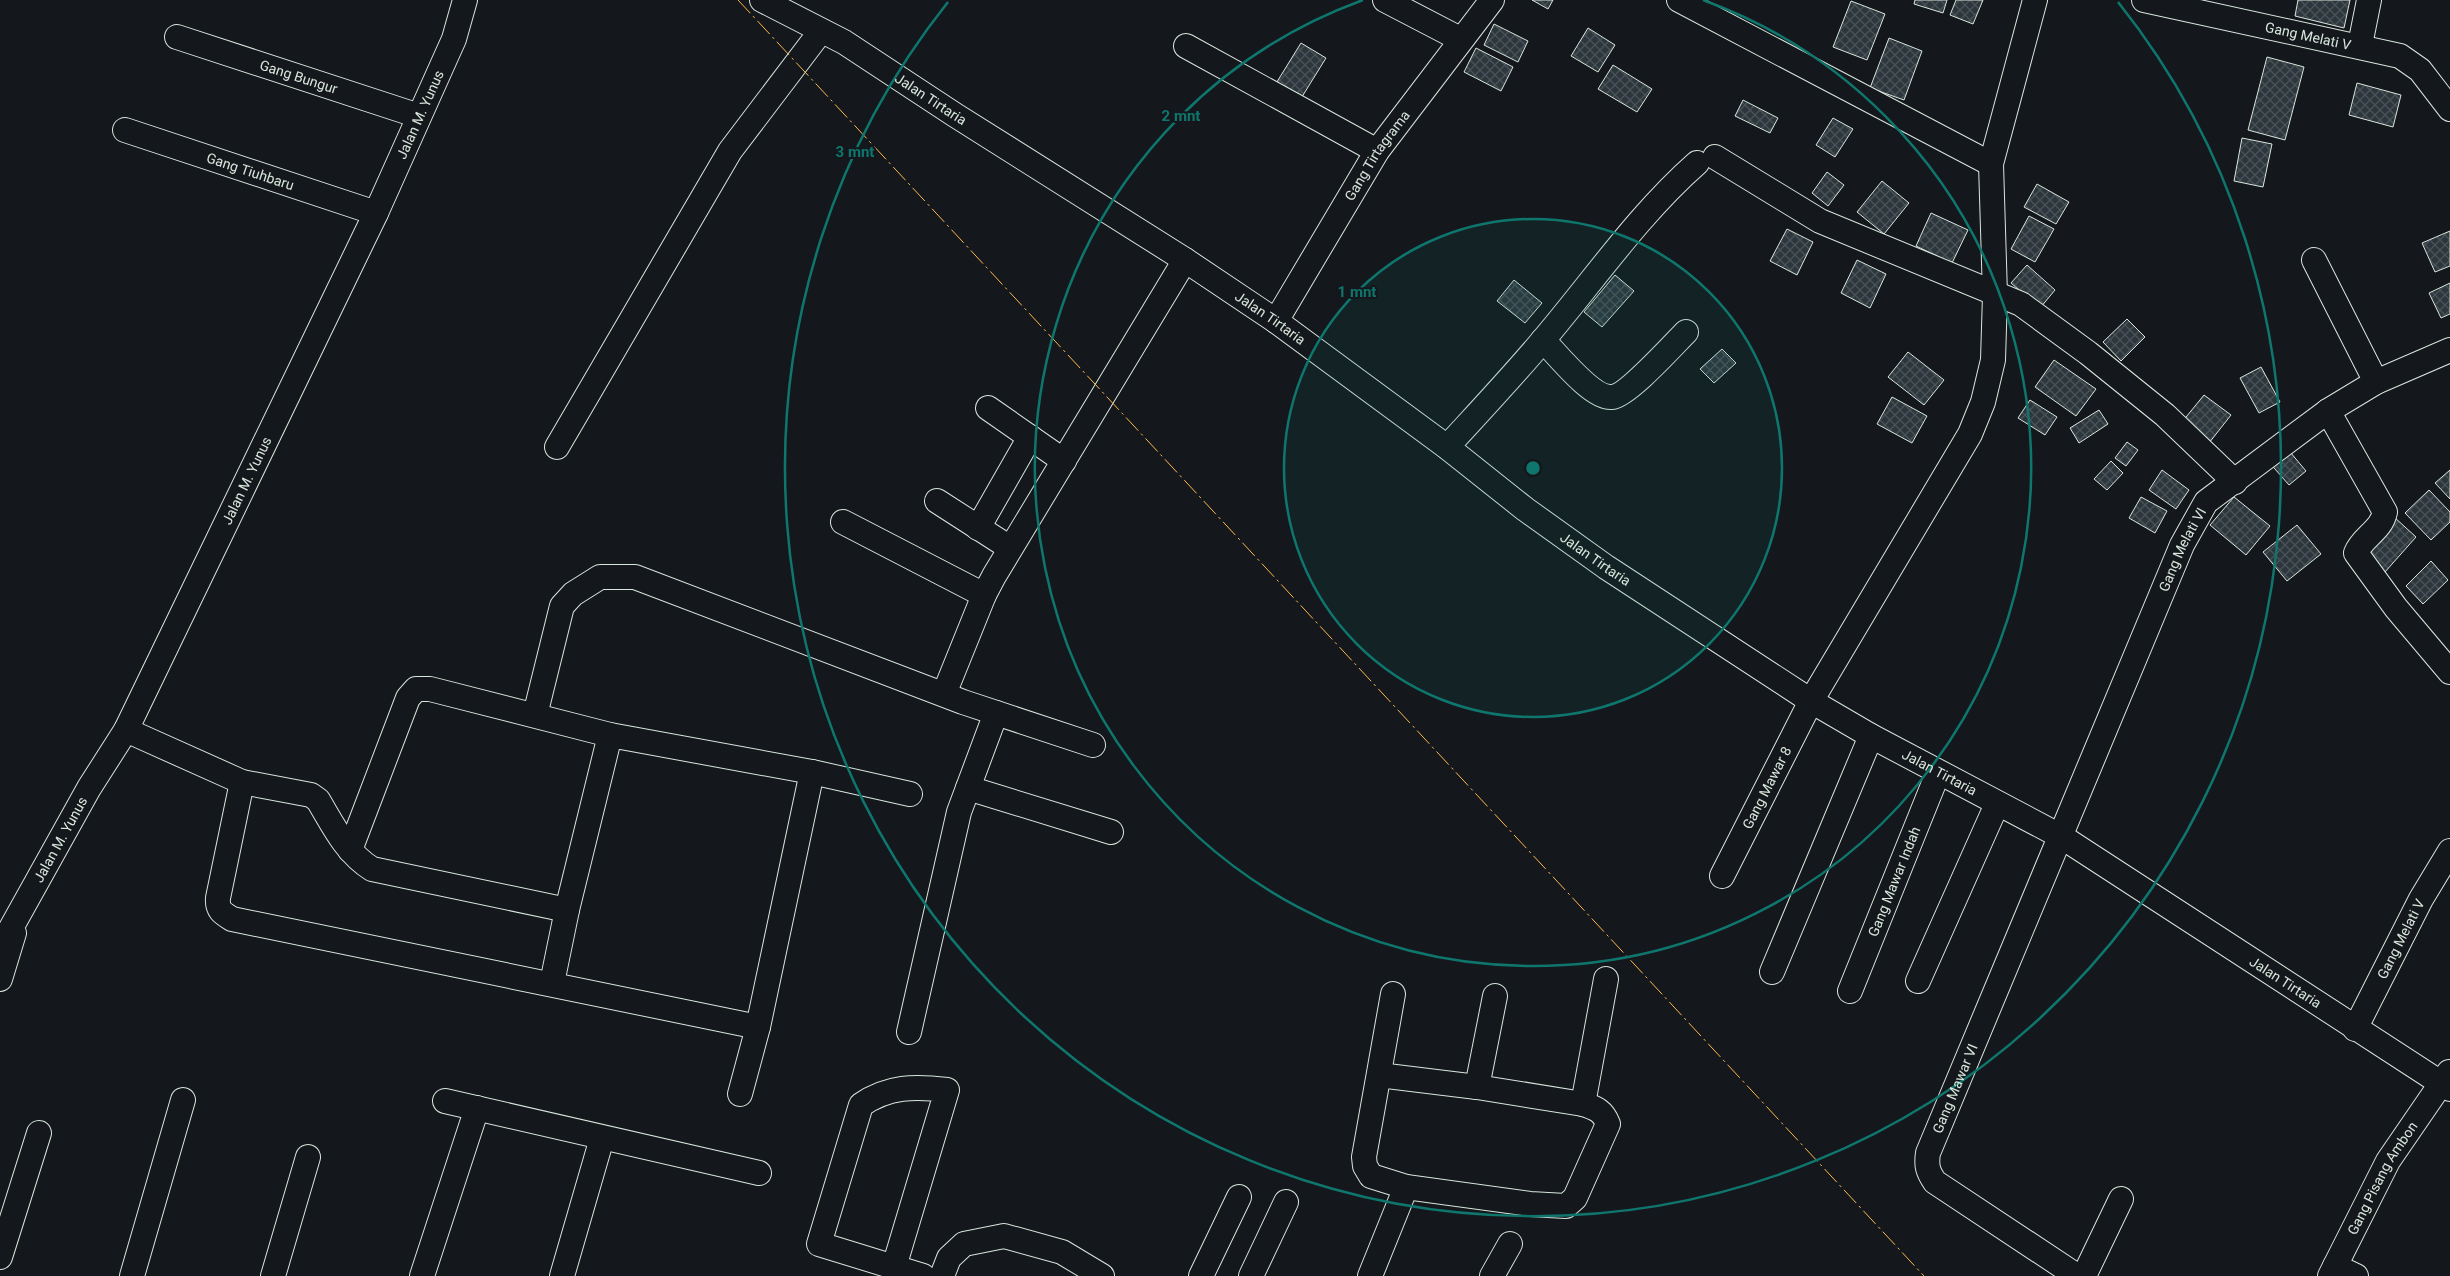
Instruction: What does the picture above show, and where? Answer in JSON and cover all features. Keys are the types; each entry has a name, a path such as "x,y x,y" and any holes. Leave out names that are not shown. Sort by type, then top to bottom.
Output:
{"street":[{"name":"Jalan M. Yunus","path":"0,948 88,788 126,730 376,213 454,39 465,0"},
{"name":"Jalan Tirtaria","path":"762,0 844,42 963,121 1185,260 1276,321 1447,447 1525,509 1606,567 1811,701 1871,736 2062,837 2355,1029 2447,1081"},
{"path":"1385,0 1460,40"},
{"name":"Gang Tirtagrama","path":"1276,321 1378,151 1492,0"},
{"path":"1679,0 1992,164"},
{"name":"Gang Mawar 8","path":"1722,876 1811,701 1970,434 1983,402 1993,360 1995,295 1992,164 2035,0"},
{"name":"Gang Melati V","path":"2144,0 2400,56 2420,70 2450,109"},
{"path":"2360,46 2369,0"},
{"path":"557,447 730,151 821,31"},
{"name":"Gang Bungur","path":"177,37 419,116"},
{"path":"1186,46 1378,151"},
{"name":"Gang Tiuhbaru","path":"125,130 376,213"},
{"path":"1447,447 1543,340 1618,248 1677,181 1706,160 1820,222 2021,304 2088,353 2165,415 2235,482"},
{"path":"944,694 984,596 1010,548 1185,260"},
{"path":"2314,260 2376,382"},
{"path":"1543,340 1584,382 1602,396 1612,398 1626,391 1686,332"},
{"name":"Gang Melati VI","path":"2062,837 2194,520 2206,502 2328,411 2376,382 2450,350"},
{"path":"988,408 1064,461"},
{"path":"2328,411 2384,512 2382,523 2358,548 2356,553 2358,560 2450,672"},
{"path":"978,528 1030,437"},
{"path":"937,502 1010,548"},
{"path":"843,522 984,596"},
{"path":"535,715 562,606 573,594 600,577 634,577 944,694 1094,746"},
{"path":"350,850 408,698 416,689 430,689 610,736 812,772 910,794"},
{"path":"909,1032 959,812 996,712"},
{"path":"126,730 242,782 302,793 318,800 350,850 360,861 372,869 567,910"},
{"path":"552,984 567,910 610,736"},
{"path":"1772,972 1871,736"},
{"path":"740,1094 758,1027 812,772"},
{"name":"Gang Mawar Indah","path":"1850,991 1938,772"},
{"path":"242,782 218,898 218,907 222,913 232,919 758,1027"},
{"path":"968,788 1111,832"},
{"path":"1918,981 1997,804"},
{"name":"Gang Mawar VI","path":"2062,837 1928,1153 1927,1164 1929,1173 1936,1182 2077,1276"},
{"name":"Gang Melati V","path":"2355,1029 2421,898 2450,851"},
{"path":"0,979 19,914"},
{"path":"1583,1104 1606,979"},
{"path":"1379,1075 1477,1087 1583,1104 1596,1108 1604,1114 1608,1124 1575,1198 1566,1206 1530,1204 1406,1188 1371,1176 1365,1166 1364,1157 1393,994"},
{"path":"1477,1087 1495,996"},
{"name":"Gang Pisang Ambon","path":"2340,1272 2383,1168 2447,1081"},
{"path":"894,1267 947,1090 913,1087 883,1093 861,1105 819,1244 894,1267 924,1276"},
{"path":"132,1276 183,1100"},
{"path":"445,1101 759,1173"},
{"path":"422,1276 477,1108"},
{"path":"0,1257 38,1133"},
{"path":"562,1276 602,1138"},
{"path":"273,1276 308,1157"},
{"path":"1370,1276 1406,1188"},
{"path":"1200,1276 1239,1197"},
{"path":"2084,1276 2121,1199"},
{"path":"1251,1276 1286,1202"},
{"path":"942,1276 949,1258 964,1244 1004,1236 1062,1252 1102,1276"},
{"path":"1492,1276 1510,1244"}],"building":[{"path":"1532,0 1553,0 1548,9"},
{"path":"1915,0 1947,0 1943,13 1914,4"},
{"path":"1956,0 1983,0 1973,24 1950,15"},
{"path":"2298,0 2350,0 2344,28 2295,16"},
{"path":"1851,1 1885,14 1867,60 1833,47"},
{"path":"1494,24 1528,41 1518,62 1484,45"},
{"path":"1588,28 1615,45 1598,72 1571,56"},
{"path":"1889,38 1922,51 1904,100 1870,88"},
{"path":"1301,43 1326,58 1300,100 1275,85"},
{"path":"1476,48 1513,67 1501,91 1464,72"},
{"path":"2267,57 2304,67 2285,140 2248,130"},
{"path":"1613,65 1652,89 1637,112 1598,89"},
{"path":"2357,83 2401,95 2393,127 2349,115"},
{"path":"1743,100 1778,118 1770,133 1735,116"},
{"path":"1833,118 1853,129 1835,157 1816,145"},
{"path":"2242,138 2272,144 2263,187 2234,181"},
{"path":"1827,172 1844,185 1828,206 1812,193"},
{"path":"1882,181 1909,203 1884,234 1857,212"},
{"path":"2037,184 2069,202 2056,224 2024,207"},
{"path":"1931,213 1968,230 1952,263 1916,246"},
{"path":"2029,216 2054,229 2035,262 2011,249"},
{"path":"1787,229 1813,242 1797,275 1770,261"},
{"path":"2450,231 2450,266 2435,272 2422,243"},
{"path":"1857,260 1886,274 1870,308 1841,293"},
{"path":"2027,265 2055,290 2040,308 2011,283"},
{"path":"1615,275 1634,291 1602,327 1584,312"},
{"path":"1514,280 1542,303 1525,323 1497,301"},
{"path":"2450,283 2450,314 2441,318 2429,293"},
{"path":"2127,319 2145,337 2121,361 2103,342"},
{"path":"1722,349 1736,363 1714,383 1700,369"},
{"path":"1908,352 1944,380 1924,405 1888,377"},
{"path":"2054,360 2096,389 2076,416 2035,387"},
{"path":"2261,367 2280,402 2259,413 2240,378"},
{"path":"2204,395 2231,415 2209,443 2182,422"},
{"path":"1892,397 1927,416 1912,443 1877,424"},
{"path":"2030,400 2057,417 2045,435 2018,418"},
{"path":"2099,410 2108,424 2079,443 2070,428"},
{"path":"2127,442 2138,450 2126,466 2115,458"},
{"path":"2285,446 2306,471 2289,485 2268,461"},
{"path":"2111,461 2123,473 2107,490 2094,479"},
{"path":"2162,470 2189,490 2176,509 2149,490"},
{"path":"2450,470 2450,499 2435,483"},
{"path":"2429,490 2450,512 2450,522 2431,540 2405,513"},
{"path":"2141,497 2167,511 2155,533 2129,518"},
{"path":"2234,497 2270,526 2246,555 2210,525"},
{"path":"2394,517 2416,537 2385,572 2362,552"},
{"path":"2297,525 2321,554 2287,581 2263,552"},
{"path":"2431,561 2448,580 2423,604 2406,586"}],"power":[{"path":"738,0 1924,1276"}]}
